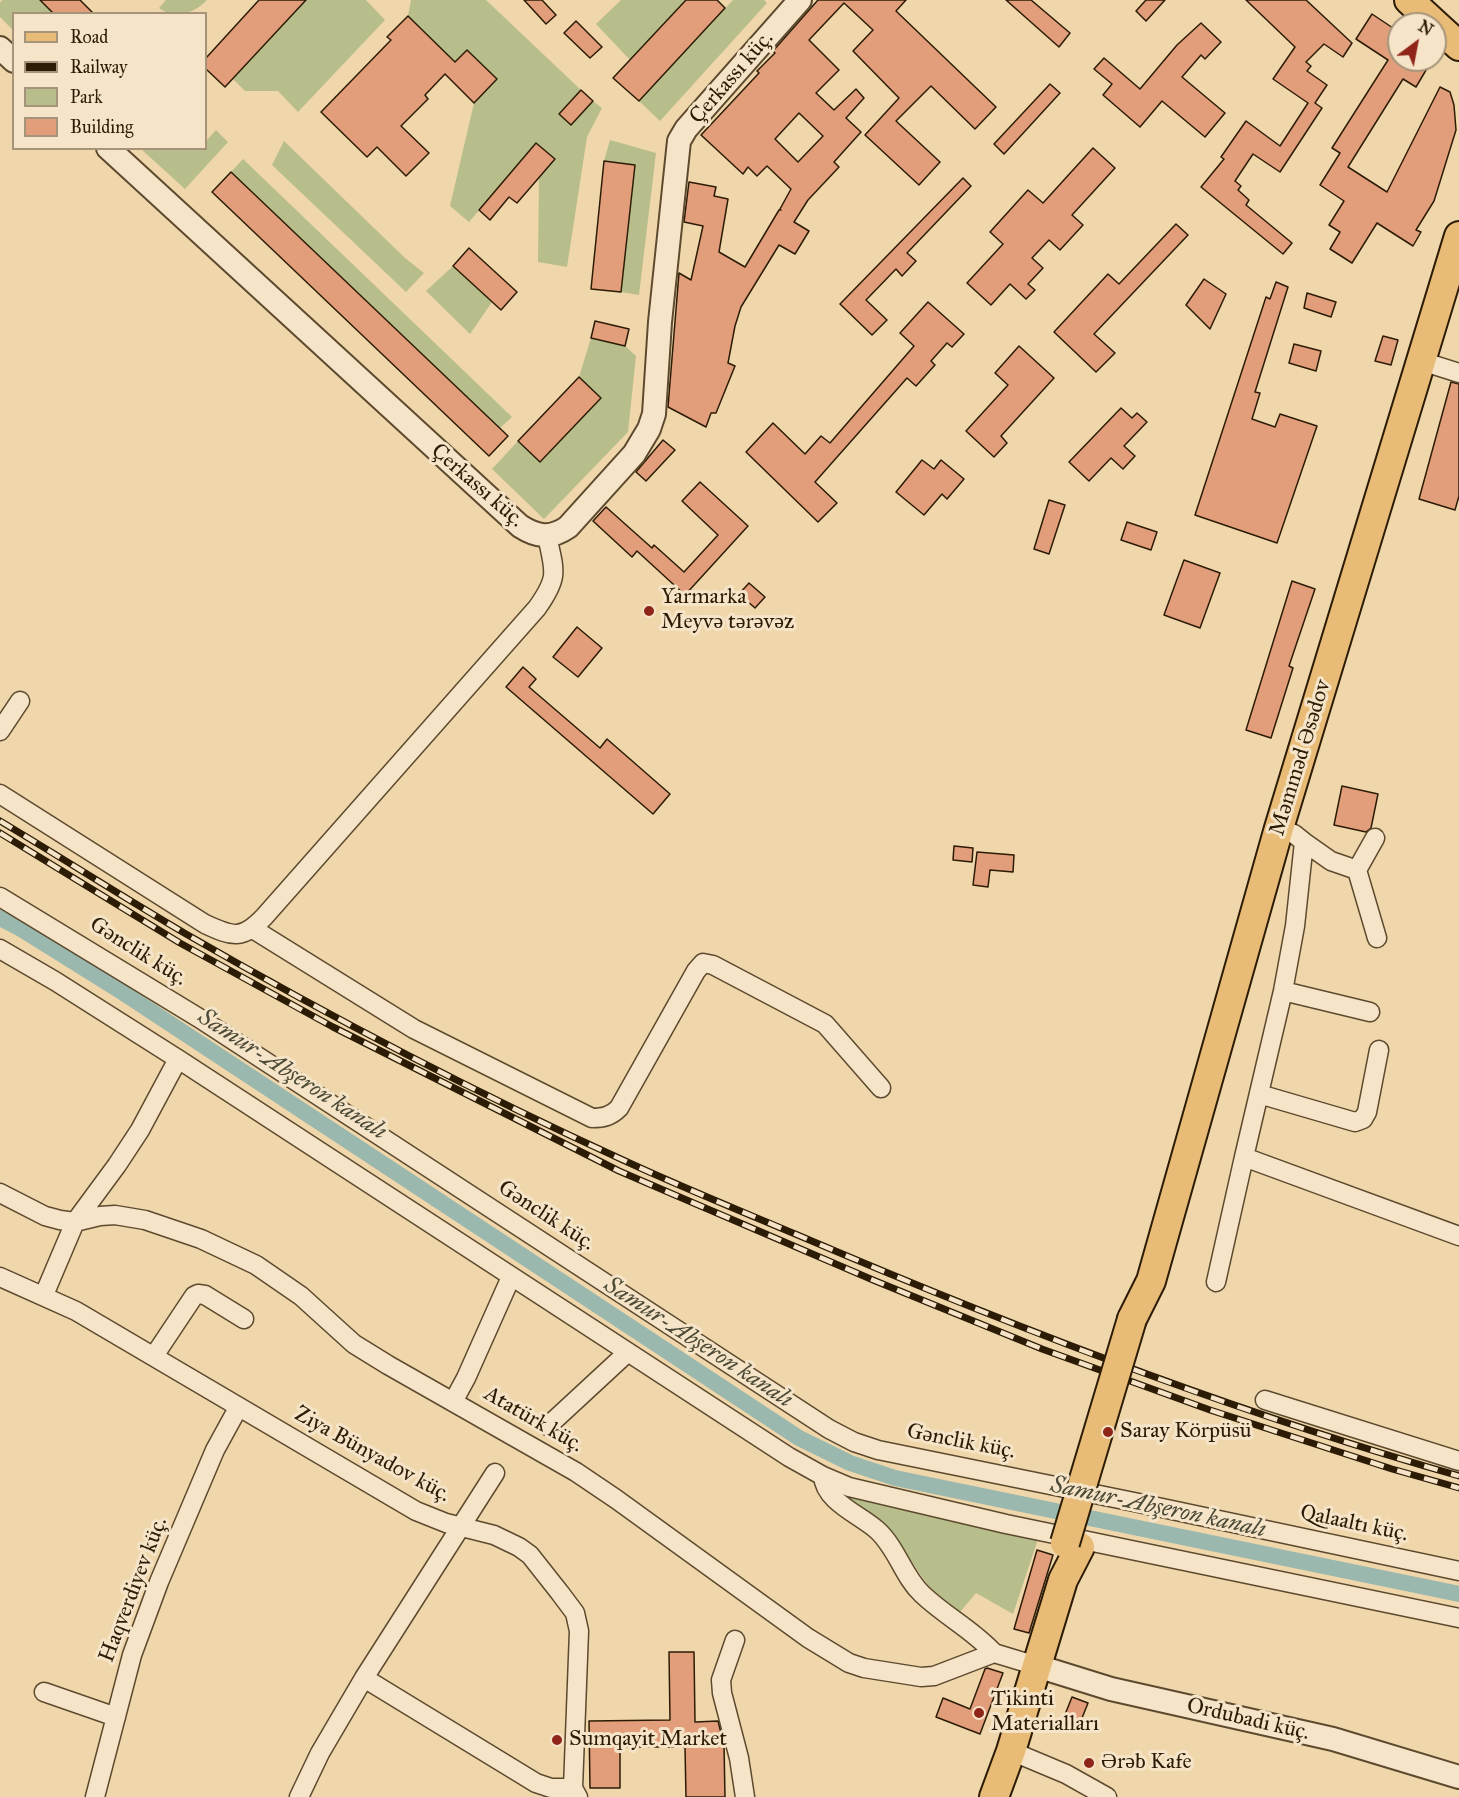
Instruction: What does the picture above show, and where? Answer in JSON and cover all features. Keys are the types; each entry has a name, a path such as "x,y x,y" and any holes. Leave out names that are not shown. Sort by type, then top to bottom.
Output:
{"main road":[{"path":"1408,0 1422,12"},
{"path":"1447,35 1459,46"},
{"name":"Məmməd Əsədov","path":"1037,1666 1140,1321 1279,828 1459,236"},
{"path":"994,1797 1011,1751 1037,1666"}],"street":[{"name":"Çerkassı küç.","path":"110,150 520,526 534,534 555,535 568,527 634,454 652,421 679,141 686,129 800,0"},
{"path":"0,48 12,59"},
{"path":"1421,361 1459,373"},
{"path":"0,794 206,924 225,933 240,935 253,929 537,608 553,582 555,570 547,536"},
{"path":"0,731 20,701"},
{"path":"1279,828 1294,834 1331,861 1357,870"},
{"path":"1375,838 1357,870 1377,938"},
{"path":"1216,1282 1295,926 1304,842"},
{"name":"Gənclik küç.","path":"0,897 199,1018 837,1433 854,1442 878,1450 1134,1502"},
{"path":"253,929 414,1029 592,1118 604,1118 619,1108 696,971 703,963 712,965 825,1024 881,1088"},
{"path":"0,949 178,1059 789,1457 823,1476 849,1487 1006,1524 1459,1618"},
{"path":"1282,991 1370,1012"},
{"path":"1259,1094 1355,1122 1363,1119 1367,1112 1379,1050"},
{"path":"44,1295 75,1222 140,1130 178,1059"},
{"path":"1244,1157 1459,1236"},
{"name":"Atatürk küç.","path":"0,1193 45,1216 75,1222 100,1216 131,1217 201,1239 256,1264 301,1296 354,1344 576,1472 808,1638 849,1663 882,1672 921,1677 934,1676 994,1653"},
{"name":"Ziya Bünyadov küç.","path":"0,1277 76,1311 416,1511 461,1528 494,1535 519,1546 530,1555 575,1613 579,1631 576,1792"},
{"path":"453,1402 511,1277"},
{"path":"154,1356 194,1296 198,1294 205,1295 243,1319"},
{"path":"548,1426 628,1352"},
{"path":"1265,1400 1459,1461"},
{"name":"Haqverdiyev küç.","path":"95,1797 132,1656 159,1582 215,1450 238,1408"},
{"path":"299,1797 320,1753 364,1678 495,1473"},
{"path":"823,1476 824,1485 830,1495 878,1531 892,1547 908,1577 921,1593 983,1640 994,1653 1037,1666"},
{"name":"Qalaaltı küç.","path":"1134,1502 1459,1571"},
{"path":"735,1640 721,1680 722,1693 741,1767 745,1797"},
{"name":"Ordubadi küç.","path":"1037,1666 1111,1689 1342,1742 1459,1777"},
{"path":"364,1678 532,1790 551,1788 576,1792"},
{"path":"44,1692 116,1717"},
{"path":"1011,1751 1066,1774 1107,1797"}],"green space":[{"path":"2,0 40,0 54,12 12,12 12,29 0,17"},
{"path":"166,0 207,0 187,12 165,12 159,8"},
{"path":"306,0 366,0 385,20 298,112 278,91 245,91 233,79"},
{"path":"411,0 486,0 581,90 559,115 571,125 593,101 602,108 587,137 567,267 538,262 539,177 555,159 537,143 469,222 450,206 474,103 497,79 467,50 455,62 408,16"},
{"path":"621,0 686,0 630,60 596,24"},
{"path":"733,0 764,0 767,3 660,121 639,101"},
{"path":"216,130 228,142 185,189 142,150 207,150 207,140"},
{"path":"610,140 656,153 639,295 621,292 635,165 604,161"},
{"path":"284,141 405,258 424,273 406,292 272,165"},
{"path":"243,159 512,417 500,428 231,172"},
{"path":"453,266 492,302 470,334 426,291"},
{"path":"591,338 625,346 636,356 628,432 544,519 492,469 518,441 541,462 601,398 579,377"},
{"path":"853,1492 1038,1539 1013,1614 976,1593 960,1612 934,1594 897,1540 849,1501"}],"building":[{"path":"40,0 80,0 92,12 52,12"},
{"path":"259,0 306,0 225,87 207,70 207,57"},
{"path":"524,0 542,0 556,15 546,24"},
{"path":"686,0 717,0 725,8 639,101 613,78"},
{"path":"818,0 906,0 896,11 996,107 975,129 931,86 896,121 940,162 919,185 865,135 899,98 853,51 873,30 844,3 809,40 839,70 816,93 834,110 856,89 864,98 846,118 861,132 834,162 839,167 808,200 794,222 809,231 795,254 779,245 741,307 728,363 735,366 716,413 711,413 706,427 668,407 679,273 691,280 703,226 684,222 689,182 716,187 714,196 728,199 719,252 745,267 781,210 791,189 767,166 757,176 748,167 743,174 701,135 759,73 757,71 775,53 773,51","holes":["799,113 823,136 798,162 775,139"]},
{"path":"1006,0 1031,0 1070,33 1059,47"},
{"path":"1146,0 1165,0 1146,21 1136,11"},
{"path":"1246,0 1306,0 1352,43 1343,57 1324,44 1306,62 1311,66 1307,71 1327,85 1315,103 1322,108 1280,172 1253,154 1235,181 1241,186 1238,190 1249,200 1246,205 1292,243 1283,254 1201,187 1224,159 1221,157 1246,121 1280,146 1308,103 1273,79 1295,47"},
{"path":"1372,14 1387,24 1387,59 1356,39"},
{"path":"408,16 455,62 467,50 497,79 474,103 445,74 425,95 428,99 401,126 429,153 406,176 377,147 367,157 321,112 391,40 387,37"},
{"path":"576,21 602,47 590,58 564,33"},
{"path":"1201,23 1221,42 1205,59 1201,55 1182,77 1225,113 1205,137 1162,101 1140,127 1103,95 1112,84 1094,69 1104,58 1140,89 1177,45"},
{"path":"1387,62 1387,72 1425,72 1416,87 1403,79 1348,167 1387,192 1440,87 1450,92 1454,105 1456,130 1434,201 1416,230 1421,232 1413,246 1377,223 1352,263 1330,249 1340,232 1329,225 1344,201 1320,185 1340,153 1332,148"},
{"path":"1050,84 1060,93 1004,154 994,144"},
{"path":"581,90 593,101 571,125 559,114"},
{"path":"536,143 555,159 517,203 509,197 490,220 479,210"},
{"path":"1093,148 1115,168 1072,215 1083,225 1060,250 1049,240 1032,258 1043,268 1028,284 1035,290 1026,299 1010,284 991,305 967,283 1003,244 990,232 1028,190 1043,203"},
{"path":"604,161 635,165 621,292 591,289"},
{"path":"231,172 508,436 489,456 212,192"},
{"path":"963,178 971,186 907,253 916,261 902,276 896,269 866,300 887,320 872,335 840,304"},
{"path":"1176,224 1188,235 1094,334 1115,353 1096,372 1054,332 1108,274 1119,284"},
{"path":"469,248 517,292 501,310 453,266"},
{"path":"1204,279 1226,294 1210,329 1186,305"},
{"path":"1276,282 1288,287 1255,392 1260,393 1252,419 1275,427 1280,414 1317,426 1277,543 1195,515 1266,297 1270,299"},
{"path":"1307,293 1336,302 1331,317 1304,308"},
{"path":"928,302 964,334 952,347 947,343 931,361 935,365 916,386 907,378 815,482 837,503 818,522 746,452 773,423 805,454 821,436 830,443 914,346 900,333"},
{"path":"595,321 629,329 625,346 591,338"},
{"path":"1383,336 1398,340 1391,365 1375,361"},
{"path":"1294,344 1321,351 1316,371 1289,363"},
{"path":"1019,346 1054,378 1001,436 1007,443 994,457 966,431 1008,385 995,373"},
{"path":"579,377 601,398 540,462 518,441"},
{"path":"1451,382 1459,384 1459,496 1455,510 1419,499"},
{"path":"1121,408 1132,418 1137,413 1147,422 1124,446 1135,456 1123,469 1111,458 1089,481 1069,462"},
{"path":"663,440 675,450 646,481 636,472"},
{"path":"922,460 934,469 941,460 964,479 947,499 942,494 924,515 896,492"},
{"path":"700,482 748,526 685,595 637,551 632,557 593,521 606,507 652,548 654,545 684,572 718,535 682,501"},
{"path":"1049,500 1065,505 1049,554 1034,549"},
{"path":"1127,522 1157,532 1151,550 1121,540"},
{"path":"1184,560 1220,573 1200,628 1164,615"},
{"path":"1292,581 1315,589 1289,666 1293,668 1271,738 1246,730"},
{"path":"749,583 765,597 755,608 739,594"},
{"path":"577,627 602,648 578,677 553,657"},
{"path":"523,667 536,679 529,687 600,748 607,739 670,794 653,814 506,687"},
{"path":"1342,786 1378,794 1371,828 1366,832 1334,825"},
{"path":"954,846 973,848 972,862 953,860"},
{"path":"977,852 1014,855 1013,872 990,870 988,887 973,885"},
{"path":"1037,1550 1053,1555 1029,1633 1014,1629"},
{"path":"669,1652 694,1652 695,1722 718,1721 724,1745 725,1797 686,1797 685,1747 620,1747 620,1788 590,1788 589,1721 670,1720"},
{"path":"987,1668 1003,1673 980,1734 936,1717 943,1698 970,1709"},
{"path":"1072,1697 1088,1703 1080,1723 1064,1717"}],"waterway":[{"name":"Samur-Abşeron kanalı","path":"0,918 122,992 799,1438 850,1463 895,1478 1459,1594"}],"railway":[{"path":"0,821 186,934 293,994 456,1080 645,1170 881,1270 1126,1366 1291,1424 1459,1476"},
{"path":"0,833 180,943 333,1027 619,1171 873,1280 1042,1349 1210,1410 1392,1469 1459,1488"}],"place":[{"name":"Yarmarka Meyvә tәrәvәz","path":"649,611"},
{"name":"Saray Körpüsü","path":"1108,1432"},
{"name":"Tikinti Materialları","path":"979,1713"},
{"name":"Sumqayit Market","path":"557,1740"},
{"name":"Ərəb Kafe","path":"1089,1763"}]}
